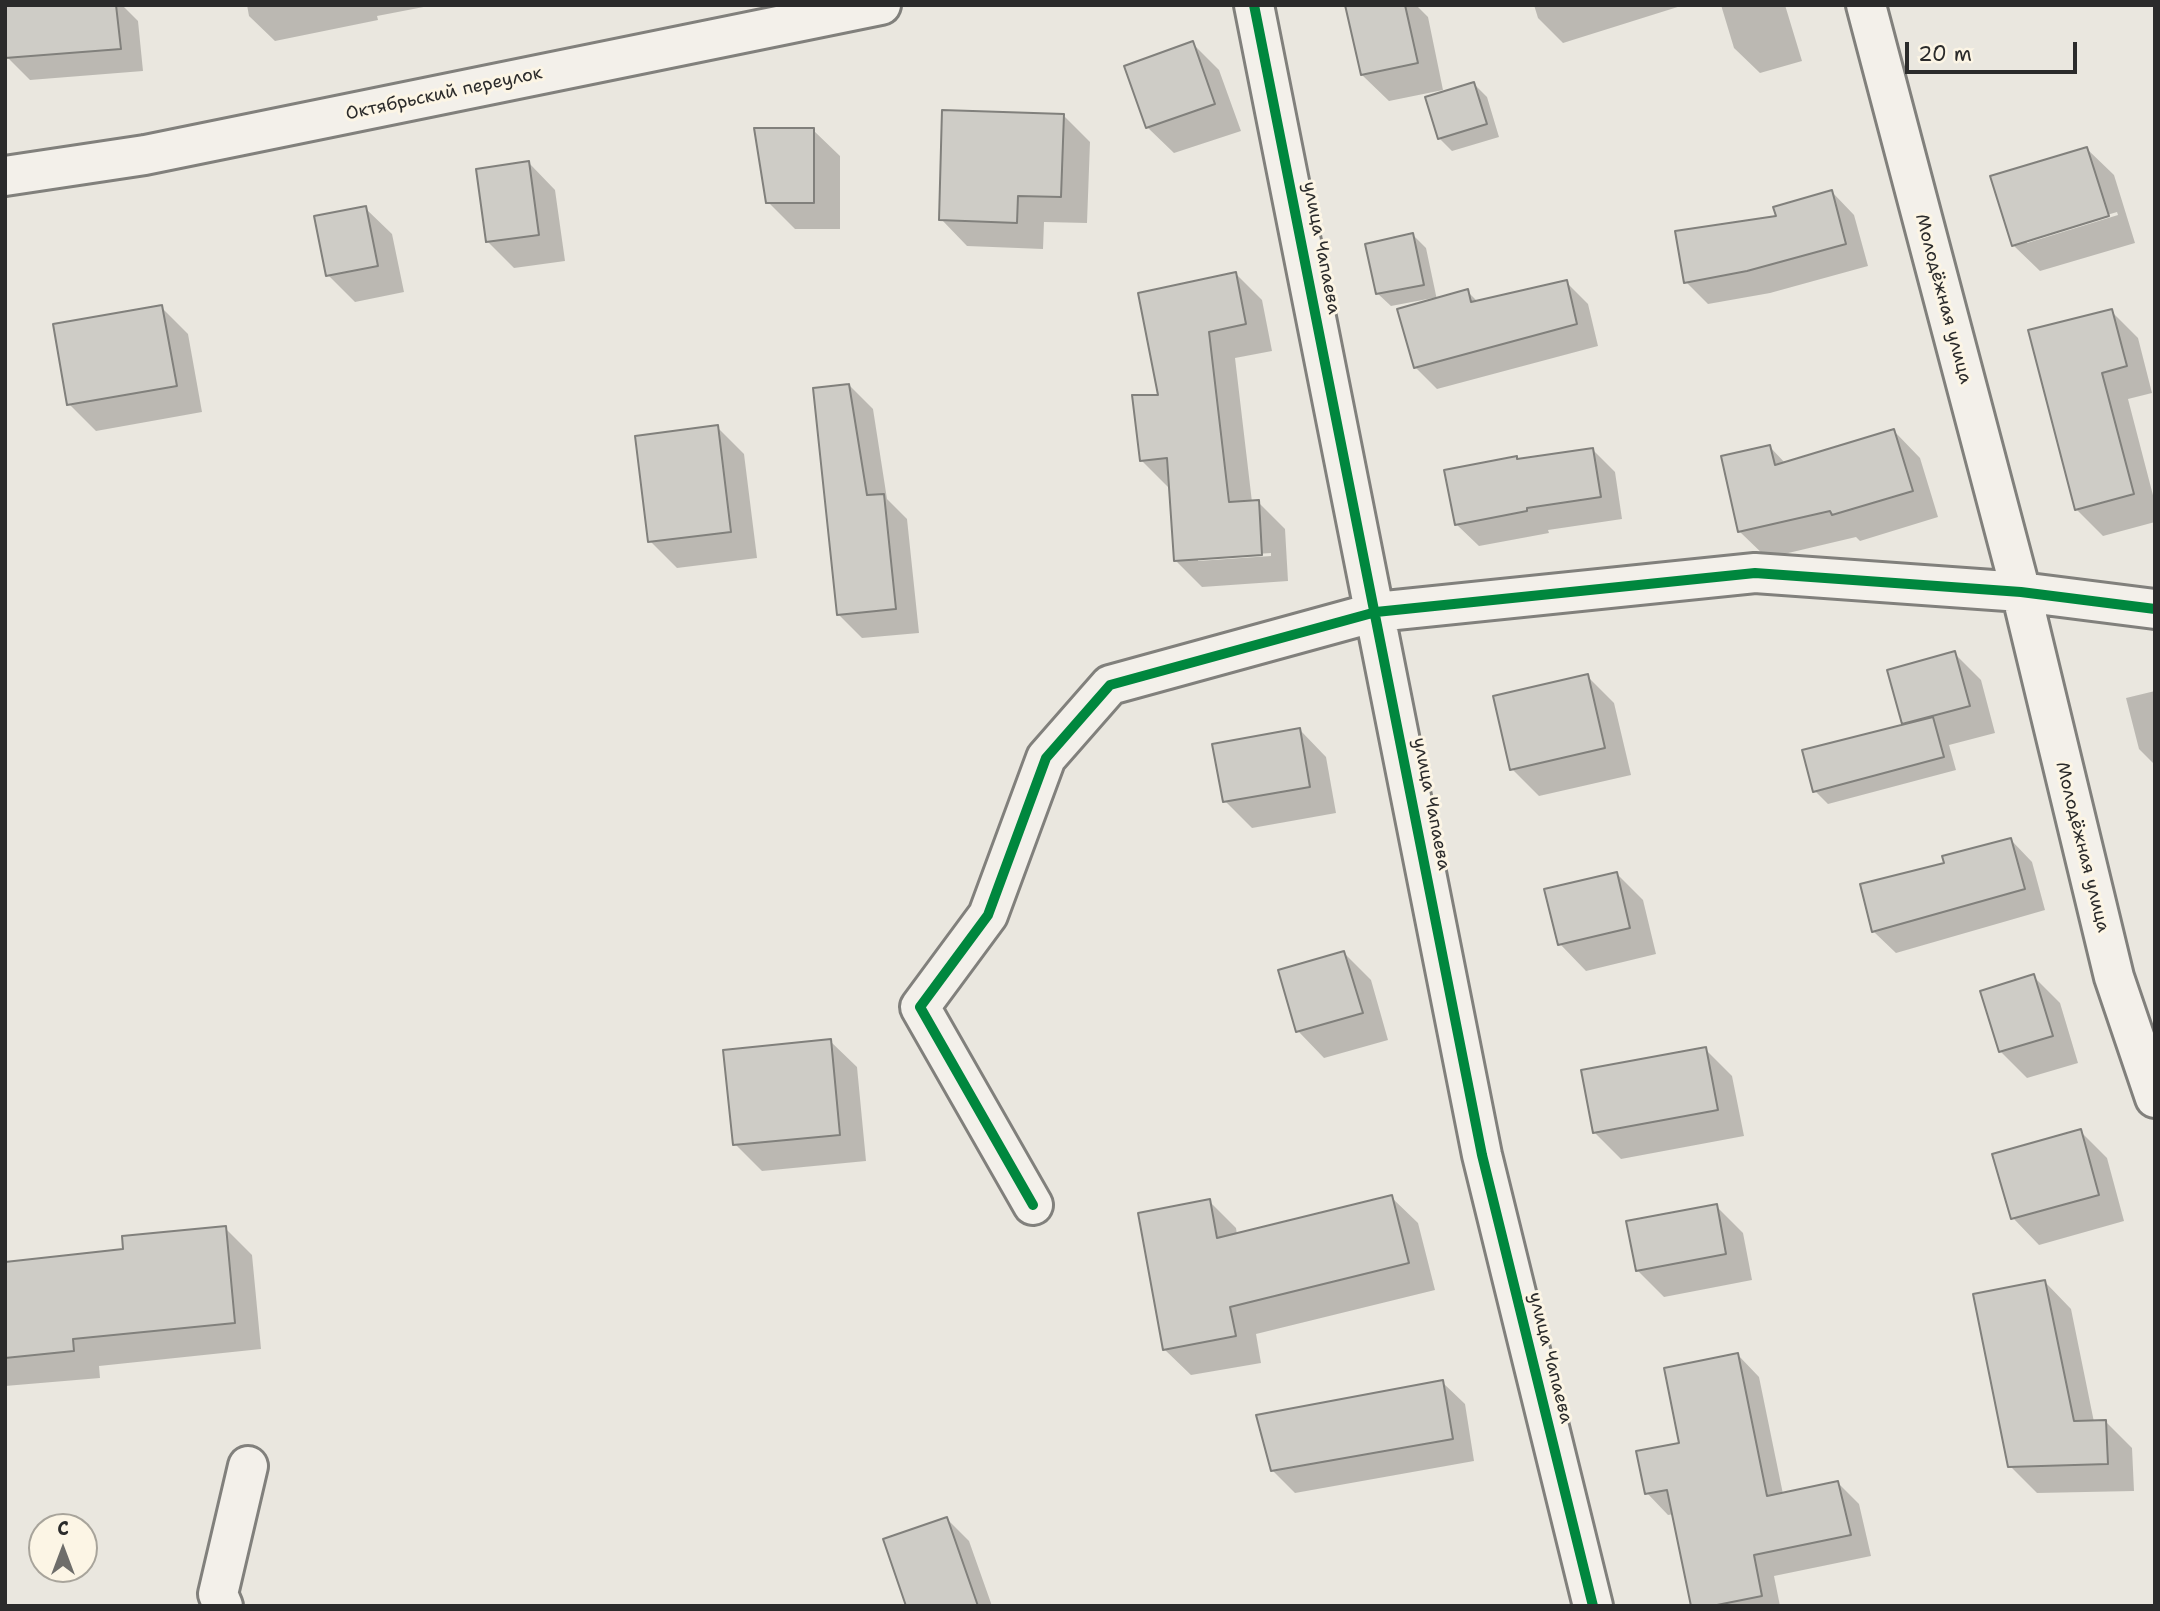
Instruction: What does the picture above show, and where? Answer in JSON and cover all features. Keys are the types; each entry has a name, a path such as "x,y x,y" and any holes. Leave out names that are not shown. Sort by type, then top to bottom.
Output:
{"street":[{"name":"Октябрьский переулок","path":"5,176 159,153 881,5"},
{"name":"улица Чапаева","path":"1254,5 1482,1155 1594,1606"},
{"name":"Молодёжная улица","path":"1866,5 2021,592 2114,977 2155,1098"},
{"path":"1033,1205 920,1007 988,915 1046,758 1110,685 1376,612 1755,573 2021,592 2155,610"},
{"path":"223,1606 218,1594 248,1466"}],"building":[{"path":"5,5 116,5 121,49 5,58"},
{"path":"1345,5 1405,5 1418,63 1361,75"},
{"path":"1193,41 1215,104 1146,128 1124,66"},
{"path":"1474,82 1487,124 1438,139 1425,97"},
{"path":"942,110 1064,114 1061,197 1018,196 1017,223 939,220"},
{"path":"754,128 814,128 814,203 766,203"},
{"path":"2087,147 2109,216 2012,246 1990,176"},
{"path":"529,161 539,235 486,242 476,169"},
{"path":"1832,190 1846,244 1747,271 1684,283 1675,231 1776,216 1773,207"},
{"path":"366,206 378,266 326,276 314,216"},
{"path":"1413,233 1424,285 1376,294 1365,244"},
{"path":"1236,272 1246,324 1209,332 1229,502 1259,500 1262,555 1174,561 1167,458 1140,461 1132,395 1158,395 1138,293"},
{"path":"1567,280 1577,324 1414,368 1397,309 1468,289 1471,302"},
{"path":"162,305 177,386 67,405 53,324"},
{"path":"2112,309 2127,366 2102,373 2134,494 2075,510 2028,330"},
{"path":"849,384 867,495 884,494 896,609 837,615 813,388"},
{"path":"718,425 731,532 648,542 635,436"},
{"path":"1894,429 1913,491 1832,515 1830,511 1738,532 1721,456 1770,445 1775,465"},
{"path":"1593,448 1601,497 1527,508 1527,511 1455,525 1444,470 1517,456 1517,459"},
{"path":"1955,651 1970,706 1902,724 1887,670"},
{"path":"1588,674 1605,748 1510,770 1493,696"},
{"path":"1933,717 1944,757 1813,792 1802,750"},
{"path":"1300,728 1310,787 1223,802 1212,744"},
{"path":"2011,838 2025,889 1872,932 1860,884 1944,863 1942,856"},
{"path":"1617,872 1630,928 1558,945 1544,889"},
{"path":"1344,951 1363,1013 1296,1032 1278,970"},
{"path":"2034,974 2053,1036 1999,1052 1980,991"},
{"path":"831,1039 840,1135 733,1145 723,1050"},
{"path":"1706,1047 1718,1110 1593,1133 1581,1070"},
{"path":"2081,1129 2099,1195 2011,1219 1992,1154"},
{"path":"1392,1195 1409,1263 1230,1307 1236,1336 1163,1350 1138,1213 1210,1199 1217,1238"},
{"path":"1717,1204 1726,1254 1636,1271 1626,1221"},
{"path":"226,1226 235,1323 73,1339 74,1351 5,1358 5,1262 123,1249 122,1236"},
{"path":"2045,1280 2074,1421 2106,1420 2108,1464 2008,1467 1973,1294"},
{"path":"1738,1353 1767,1496 1838,1481 1851,1535 1754,1555 1762,1596 1712,1606 1691,1606 1667,1490 1645,1494 1636,1451 1679,1443 1664,1368"},
{"path":"1443,1380 1453,1439 1271,1471 1256,1415"},
{"path":"947,1517 978,1606 906,1606 883,1539"}],"cycle path":[{"path":"1254,5 1482,1155 1593,1606"},
{"path":"1033,1205 920,1007 988,915 1046,758 1110,685 1376,612 1755,573 2021,592 2155,609"}]}
